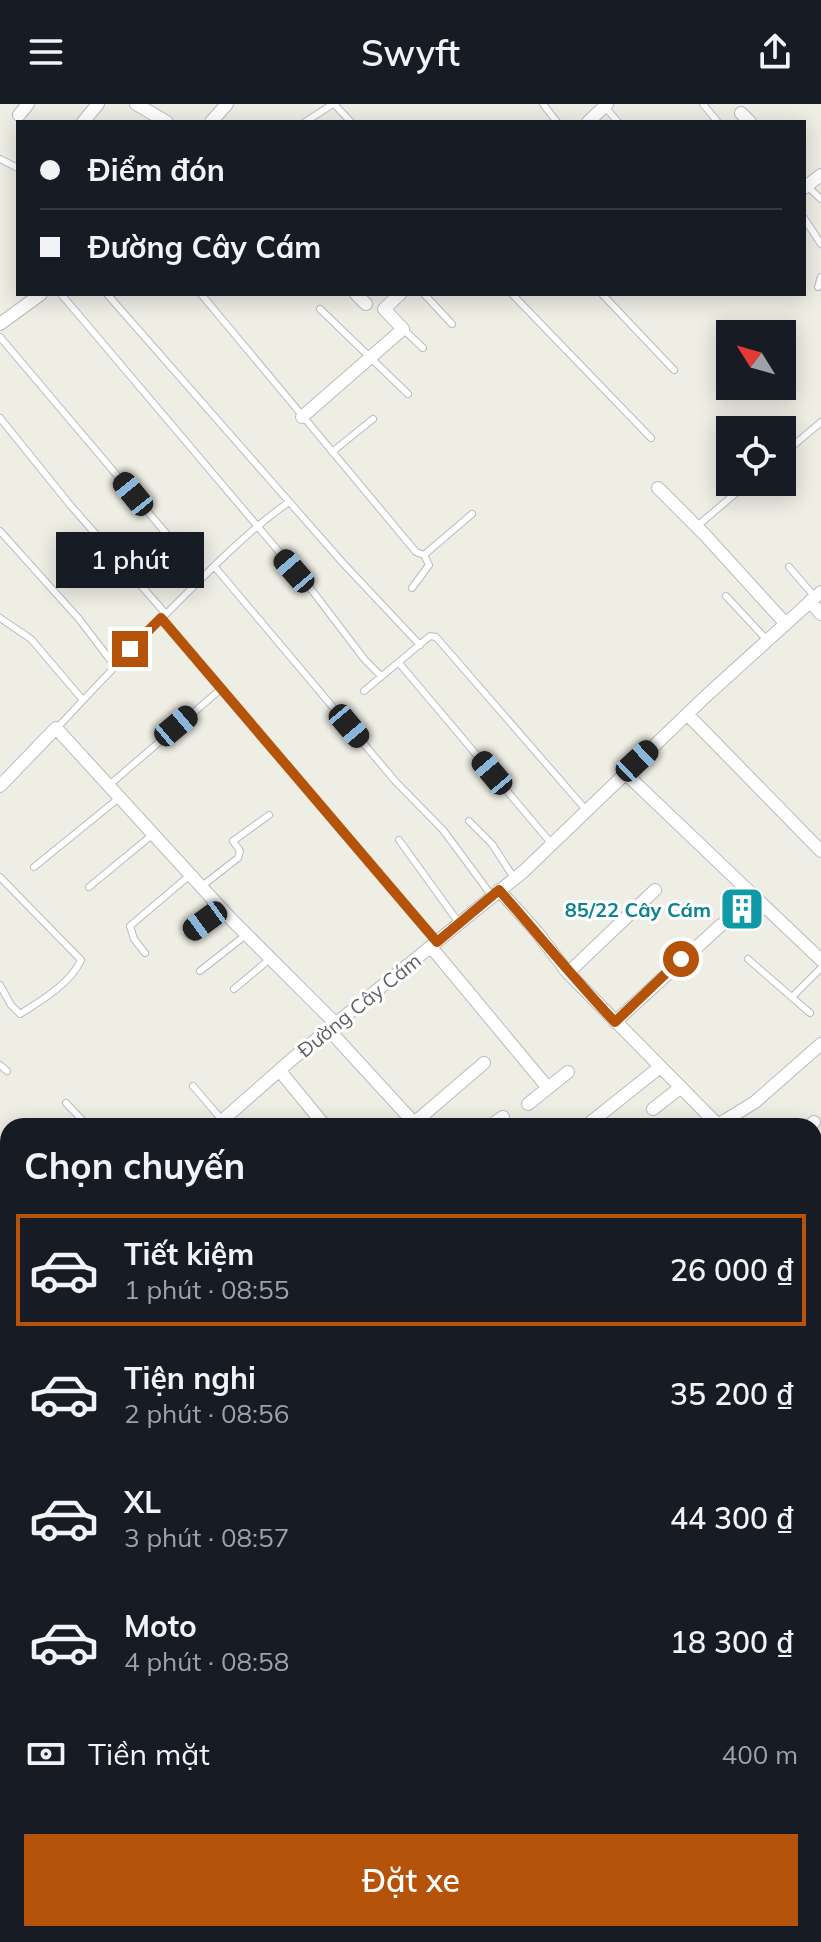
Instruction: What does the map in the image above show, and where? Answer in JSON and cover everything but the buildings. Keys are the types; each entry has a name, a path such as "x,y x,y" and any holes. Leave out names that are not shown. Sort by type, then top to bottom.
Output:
{"street":[{"path":"19,115 28,104"},
{"path":"85,120 98,104"},
{"path":"136,104 162,114"},
{"path":"213,120 227,104"},
{"path":"592,120 606,105"},
{"path":"0,324 38,296"},
{"path":"358,296 366,304"},
{"path":"302,417 403,329 384,309 398,296"},
{"path":"658,488 785,623"},
{"path":"815,597 821,614"},
{"name":"Đường Cây Cám","path":"224,1118 514,878 815,597"},
{"path":"688,715 821,851"},
{"path":"0,786 56,728 221,909 271,958 411,1118"},
{"path":"625,773 821,960"},
{"path":"568,973 655,890"},
{"path":"496,893 536,931 568,973 710,1118"},
{"path":"615,1022 721,925"},
{"path":"434,944 548,1088"},
{"path":"730,1118 755,1102 821,1044"},
{"path":"423,1118 484,1063"},
{"path":"596,1118 660,1067"},
{"path":"280,1071 318,1118"},
{"path":"528,1104 568,1072"},
{"path":"653,1109 681,1087"}],"lane":[{"path":"308,120 334,104 349,120"},
{"path":"543,104 555,120"},
{"path":"703,104 716,120"},
{"path":"806,221 821,244"},
{"path":"818,287 821,277"},
{"path":"63,296 174,425 381,676"},
{"path":"109,296 289,502 420,645"},
{"path":"203,296 416,552 424,555 429,565 412,588"},
{"path":"426,296 452,324"},
{"path":"514,296 651,438"},
{"path":"604,296 674,370"},
{"path":"320,309 408,394"},
{"path":"403,329 423,348"},
{"path":"0,337 203,577"},
{"path":"0,418 434,944"},
{"path":"332,452 373,419"},
{"path":"796,443 821,422"},
{"path":"696,527 733,496"},
{"path":"56,728 114,665 255,526 289,502"},
{"path":"424,555 472,514"},
{"path":"0,531 79,619 114,665"},
{"path":"214,566 396,782 443,830 496,893"},
{"path":"789,567 815,597"},
{"path":"726,596 767,640"},
{"path":"0,618 31,639 82,699"},
{"path":"364,691 434,636 447,647 587,811"},
{"path":"399,663 552,844"},
{"path":"108,786 221,689"},
{"path":"34,867 119,798"},
{"path":"201,887 238,858 240,851 233,841 269,815"},
{"path":"469,821 492,844 514,878"},
{"path":"89,887 152,835"},
{"path":"399,840 459,923"},
{"path":"145,953 134,939 130,926 190,875"},
{"path":"0,877 81,960 77,970 37,1004 20,1014 0,985"},
{"path":"188,934 221,909"},
{"path":"200,971 247,934"},
{"path":"234,989 271,958"},
{"path":"748,959 810,1013"},
{"path":"792,997 821,968"},
{"path":"0,1065 7,1071"},
{"path":"193,1086 220,1118"},
{"path":"66,1103 80,1118"}],"place":[{"name":"85/22 Cây Cám","path":"742,909"}],"route":[{"path":"130,649 161,618 437,942 499,890 568,973 615,1022 681,959"}]}
